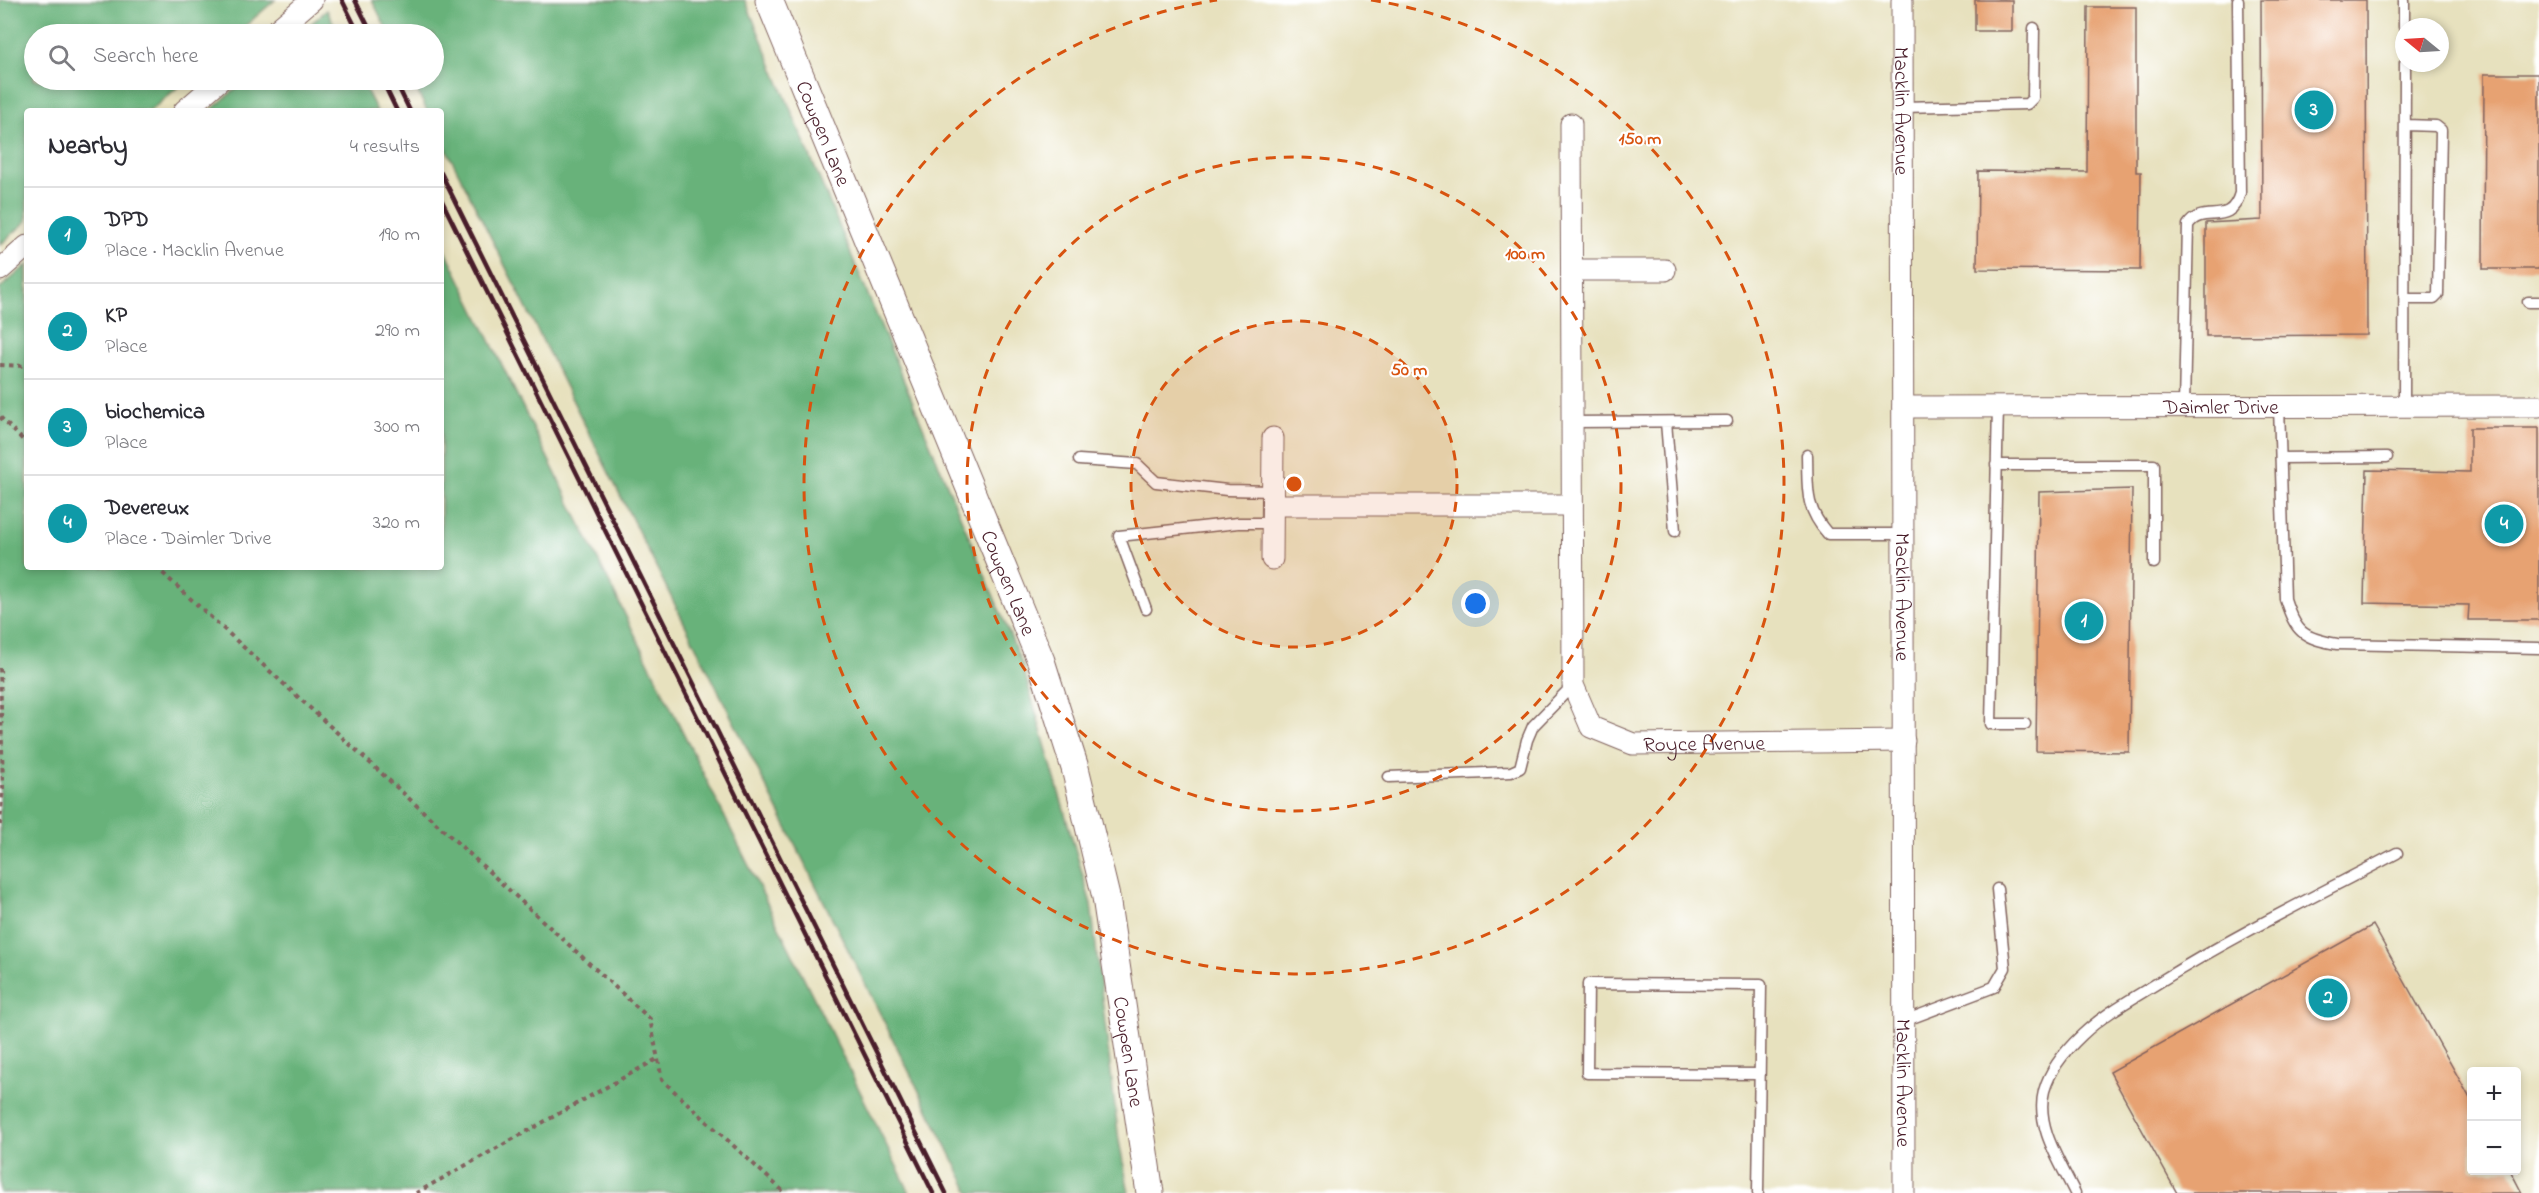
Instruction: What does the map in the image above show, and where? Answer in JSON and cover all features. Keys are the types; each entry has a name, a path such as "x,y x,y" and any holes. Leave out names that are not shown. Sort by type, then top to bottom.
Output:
{"street":[{"path":"284,24 312,0"},
{"name":"Cowpen Lane","path":"769,0 1041,661 1075,768 1106,897 1150,1193"},
{"name":"Macklin Avenue","path":"1902,0 1904,1193"},
{"path":"187,108 208,90"},
{"name":"Royce Avenue","path":"1572,124 1573,685 1591,727 1633,744 1904,741"},
{"path":"0,270 24,249"},
{"path":"1572,270 1665,270"},
{"name":"Daimler Drive","path":"1903,406 2539,406"},
{"path":"1272,559 1273,438"},
{"path":"1273,506 1572,505"}],"lane":[{"path":"2184,406 2188,225 2196,218 2228,213 2234,208 2240,193 2238,0"},
{"path":"2404,0 2404,18"},
{"path":"1902,107 2027,104 2033,98 2034,28"},
{"path":"2404,406 2405,72"},
{"path":"2406,125 2436,126 2441,130 2438,295 2434,299 2406,299"},
{"path":"1998,406 1991,724 2025,724"},
{"path":"2279,406 2285,599 2292,620 2309,639 2337,644 2539,648"},
{"path":"1572,422 1727,421"},
{"path":"1666,422 1675,531"},
{"path":"1807,455 1808,504 1816,520 1828,534 1903,534"},
{"path":"2281,458 2387,457"},
{"path":"1079,460 1137,464 1156,482 1227,490 1273,506"},
{"path":"1996,465 2154,465 2154,563"},
{"path":"1146,609 1119,536 1238,522 1273,506"},
{"path":"1389,777 1511,772 1520,768 1533,726 1573,685"},
{"path":"2075,1193 2048,1137 2041,1116 2044,1090 2058,1062 2082,1035 2107,1014 2186,966 2397,853"},
{"path":"1904,1021 1994,987 2005,968 1996,889"},
{"path":"1758,1193 1761,985 1588,984 1587,1073 1759,1074"}],"path":[{"path":"0,365 24,366"},
{"path":"0,417 24,441"},
{"path":"159,570 650,1019 662,1080 785,1193"},
{"path":"0,668 2,787 0,825"},
{"path":"416,1193 657,1059"}],"green space":[{"path":"0,0 275,0 247,24 24,24 24,90 174,90 153,108 24,108 24,224 0,245"},
{"path":"372,0 745,0 1022,664 1091,904 1119,1141 1129,1193 970,1193 444,144 444,108 426,108 417,90 444,90 444,24 384,24"},
{"path":"327,10 334,24 311,24"},
{"path":"234,90 366,90 375,108 213,108"},
{"path":"444,247 910,1193 0,1193 0,288 24,268 24,570 444,570"}],"building":[{"path":"1975,0 2012,0 2012,31 1975,31"},
{"path":"2261,0 2366,0 2367,335 2206,336 2206,223 2262,220"},
{"path":"2088,7 2136,7 2136,172 2141,172 2140,270 1977,269 1978,171 2087,172"},
{"path":"2484,74 2539,74 2539,269 2483,269"},
{"path":"2470,428 2539,428 2539,620 2468,620 2469,605 2364,603 2367,470 2470,472"},
{"path":"2132,489 2129,752 2036,751 2039,492"},
{"path":"2373,925 2467,1093 2467,1175 2513,1175 2522,1193 2177,1193 2110,1072"}],"railway":[{"path":"342,0 354,24"},
{"path":"355,0 367,24"},
{"path":"387,90 396,108"},
{"path":"400,90 409,108"},
{"path":"444,179 946,1193"},
{"path":"444,205 933,1193"}],"place":[{"name":"biochemica","path":"2314,110"},
{"name":"Devereux","path":"2504,524"},
{"name":"DPD","path":"2084,621"},
{"name":"KP","path":"2328,998"}]}
